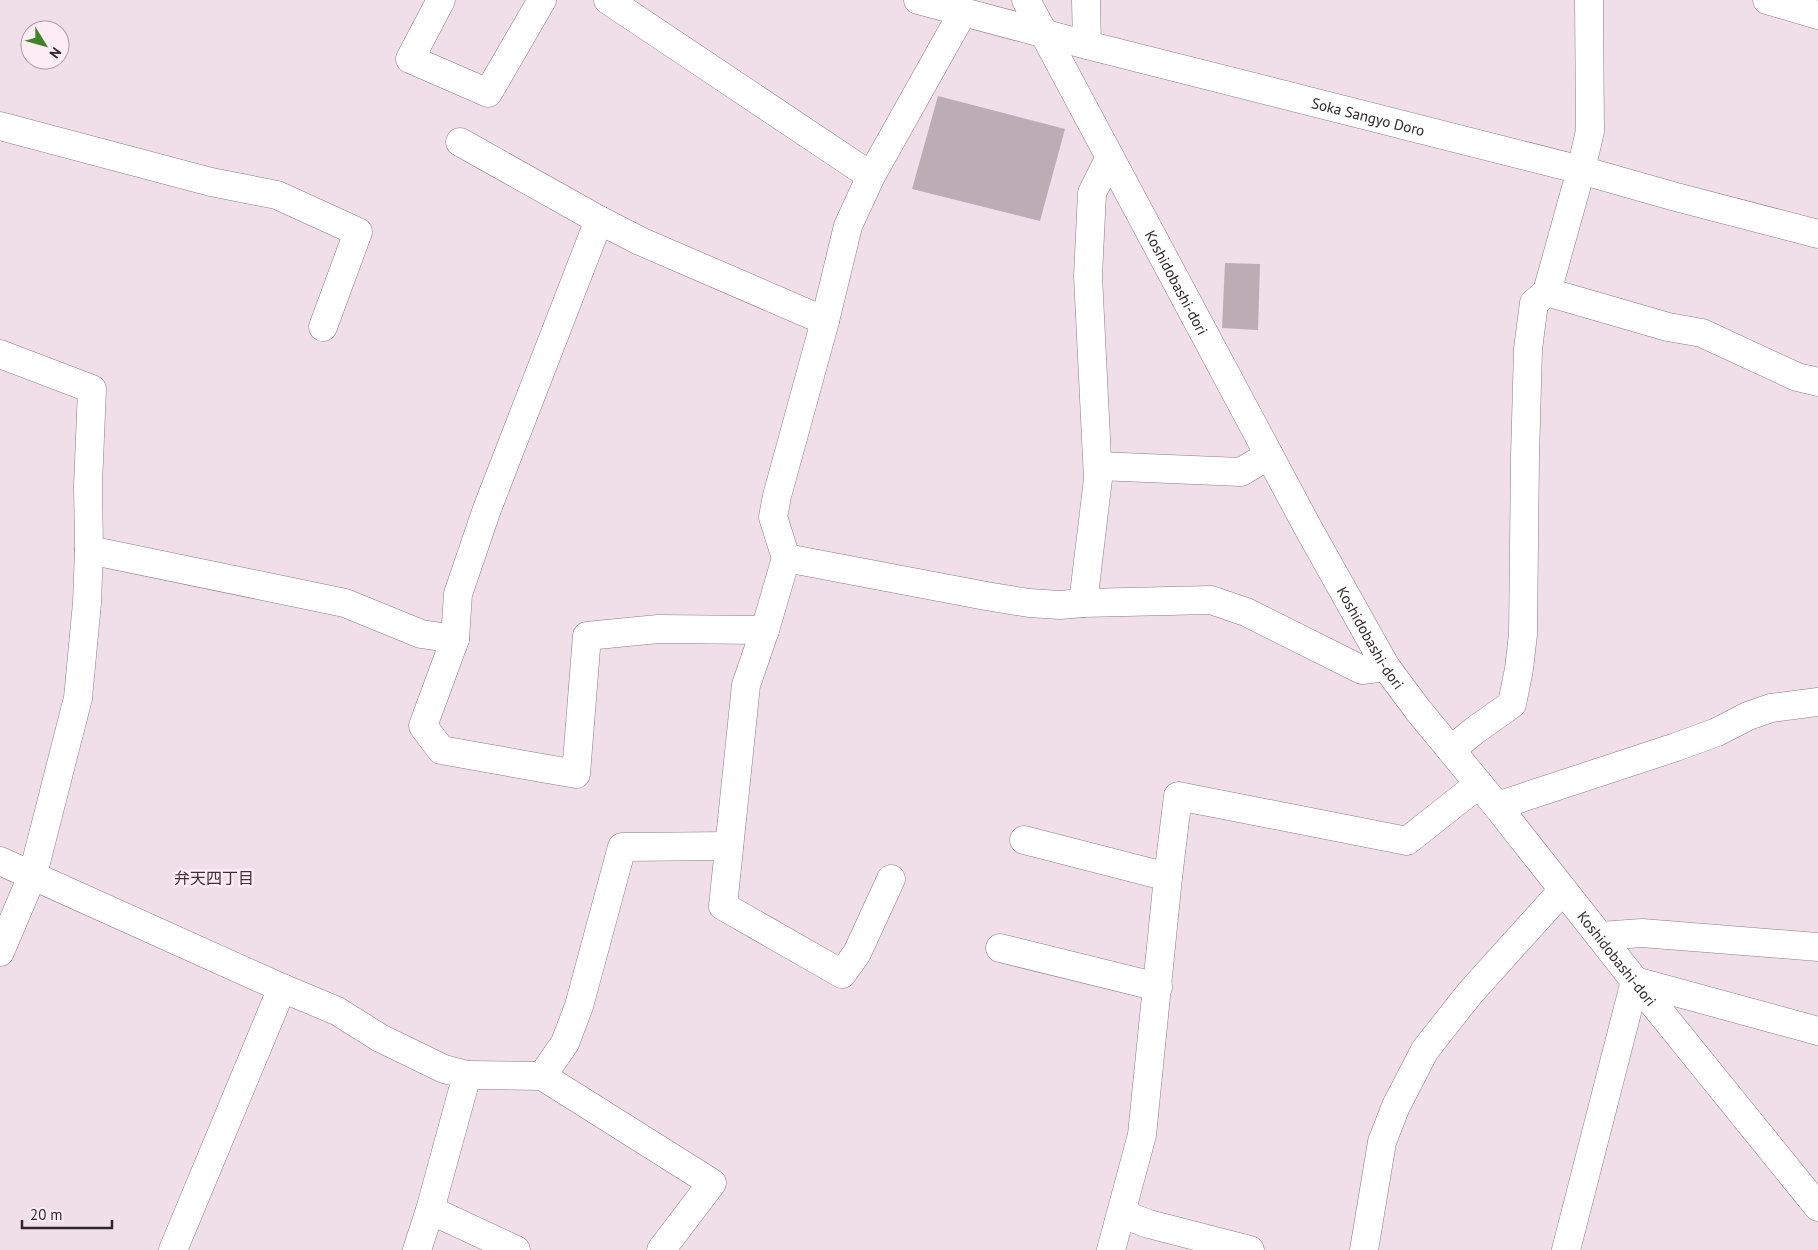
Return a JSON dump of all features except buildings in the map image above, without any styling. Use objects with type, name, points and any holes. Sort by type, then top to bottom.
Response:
[{"type":"street","points":[[441,0],[410,59],[488,93],[542,0]]},
{"type":"street","points":[[608,0],[871,176]]},
{"type":"street","name":"Soka Sangyo Doro","points":[[918,0],[1087,45],[1582,170],[1818,234]]},
{"type":"street","name":"Koshidobashi-dori","points":[[1026,0],[1269,455],[1386,667],[1635,981],[1818,1207]]},
{"type":"street","points":[[1086,0],[1087,45]]},
{"type":"street","points":[[1451,750],[1512,704],[1519,669],[1523,634],[1528,349],[1534,303],[1547,292],[1582,170],[1590,131],[1589,0]]},
{"type":"street","points":[[1767,0],[1818,15]]},
{"type":"street","points":[[891,879],[858,953],[842,974],[723,906],[746,685],[765,630],[786,558],[773,517],[848,226],[871,176],[963,12]]},
{"type":"street","points":[[0,126],[211,182],[277,195],[358,232],[322,327]]},
{"type":"street","points":[[460,142],[640,241],[825,321]]},
{"type":"street","points":[[1083,603],[1098,479],[1088,276],[1092,193],[1110,157]]},
{"type":"street","points":[[599,220],[491,500],[460,586],[455,640],[423,726],[441,750],[576,774],[587,636],[658,629],[765,630]]},
{"type":"street","points":[[1547,292],[1650,322],[1702,333],[1797,377],[1818,382]]},
{"type":"street","points":[[0,354],[92,389],[88,484],[89,550],[87,603],[78,698],[33,874],[0,952]]},
{"type":"street","points":[[1098,466],[1240,472],[1269,455]]},
{"type":"street","points":[[89,550],[345,604],[421,634],[455,640]]},
{"type":"street","points":[[786,558],[1021,602],[1060,605],[1211,600],[1246,612],[1362,670],[1386,667]]},
{"type":"street","points":[[1498,806],[1684,744],[1717,732],[1748,716],[1771,708],[1818,702]]},
{"type":"street","points":[[1111,1250],[1142,1135],[1178,796],[1407,841],[1479,784]]},
{"type":"street","points":[[1024,840],[1168,877]]},
{"type":"street","points":[[542,1076],[565,1043],[579,1006],[622,847],[729,846]]},
{"type":"street","points":[[0,861],[33,874],[336,1011],[380,1038],[436,1065],[467,1075],[542,1076],[712,1183],[661,1250]]},
{"type":"street","points":[[1364,1250],[1382,1142],[1396,1106],[1425,1050],[1470,993],[1563,890]]},
{"type":"street","points":[[1600,936],[1642,933],[1818,947]]},
{"type":"street","points":[[1000,948],[1158,987]]},
{"type":"street","points":[[1566,1250],[1635,981],[1818,1031]]},
{"type":"street","points":[[173,1250],[282,988]]},
{"type":"street","points":[[416,1250],[430,1210],[467,1075]]},
{"type":"street","points":[[430,1210],[516,1250]]},
{"type":"street","points":[[1122,1214],[1149,1224],[1250,1250]]},
{"type":"district","name":"弁天四丁目","points":[[214,878]]}]
